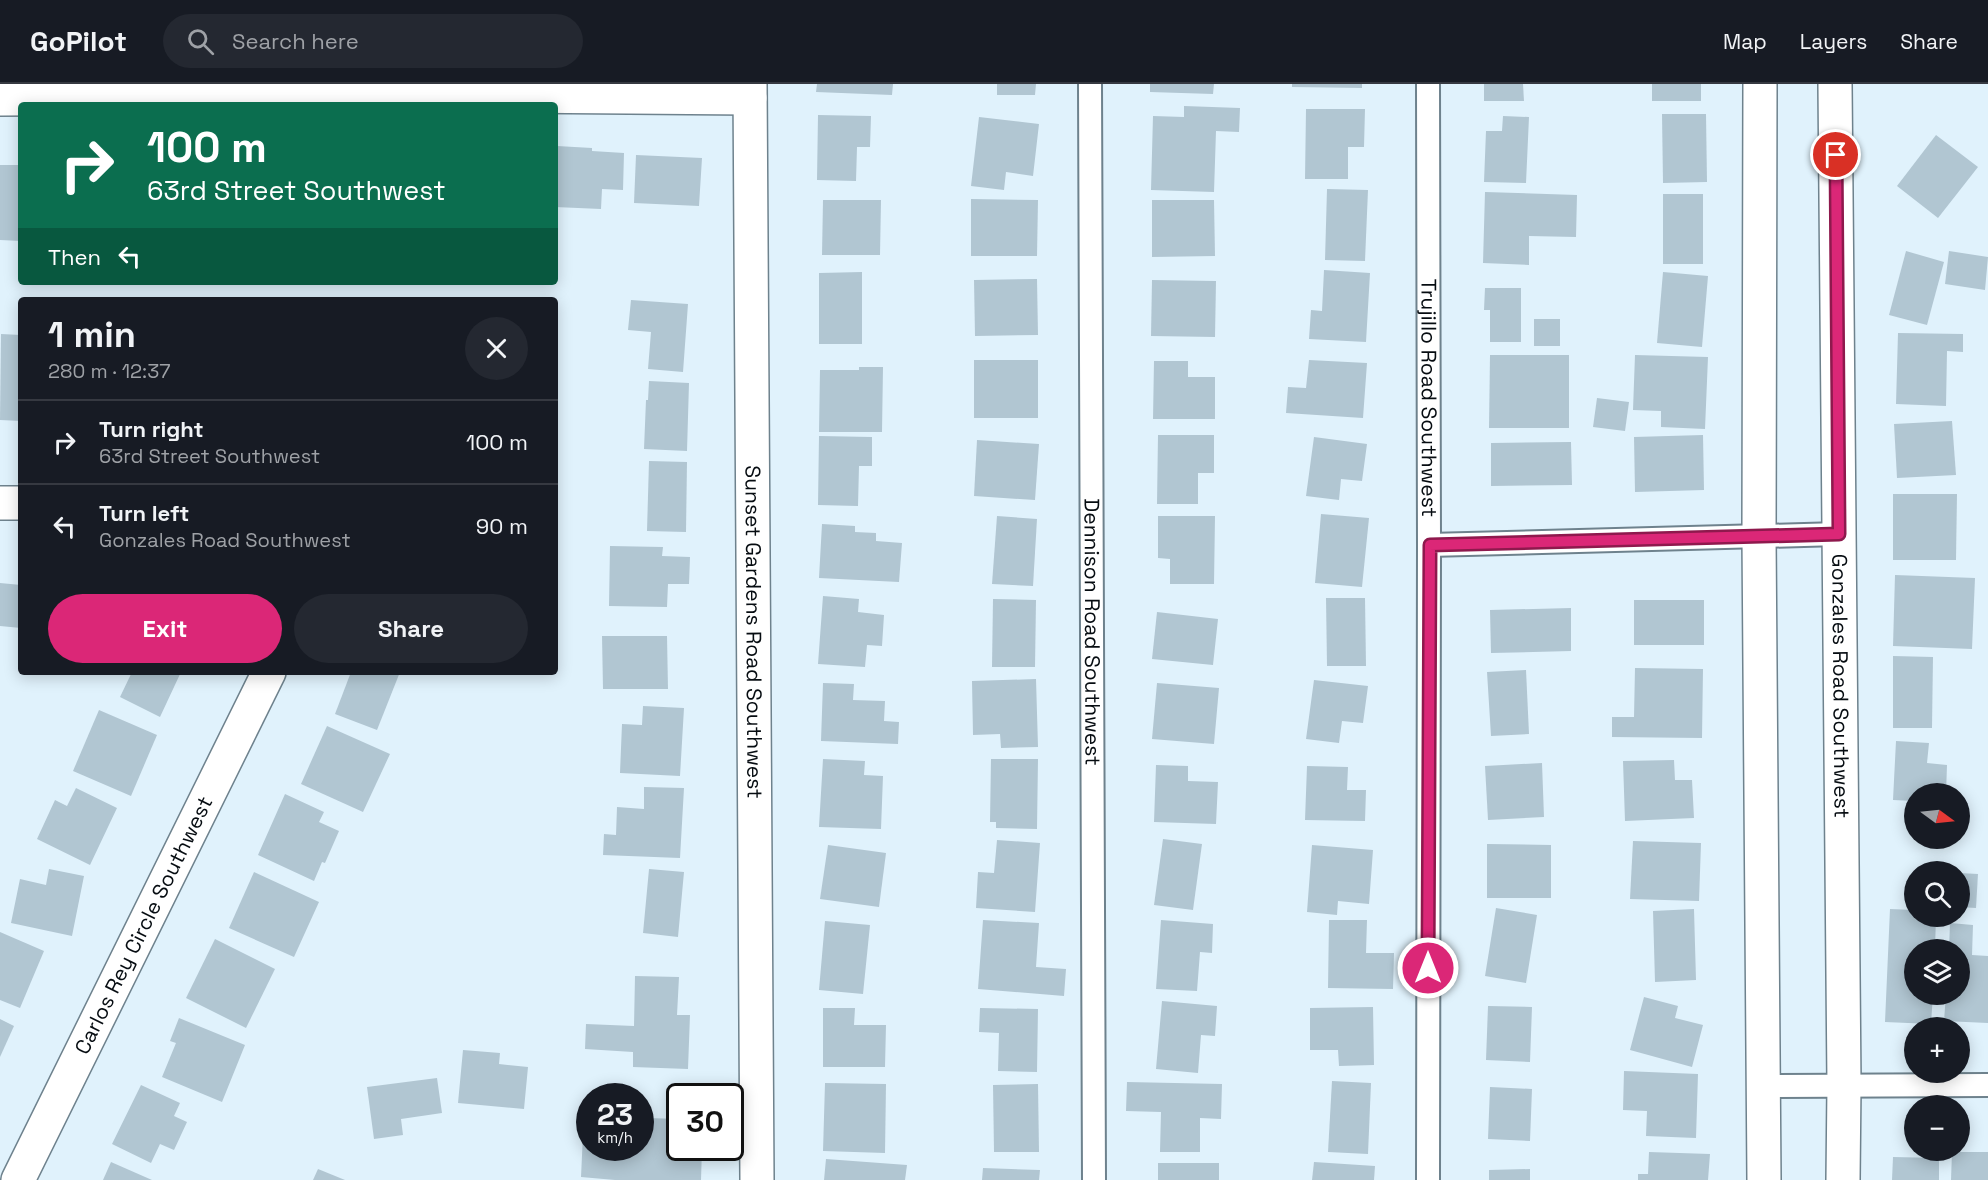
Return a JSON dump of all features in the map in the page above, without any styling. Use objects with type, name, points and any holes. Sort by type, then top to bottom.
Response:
[{"type":"street","name":"Dennison Road Southwest","points":[[1090,84],[1094,1180]]},
{"type":"street","name":"Trujillo Road Southwest","points":[[1428,84],[1430,545],[1428,1180]]},
{"type":"street","points":[[1760,84],[1759,537],[1764,1180]]},
{"type":"street","name":"Gonzales Road Southwest","points":[[1835,84],[1844,1085],[1842,1180]]},
{"type":"street","points":[[0,99],[482,96],[750,91]]},
{"type":"street","name":"Sunset Gardens Road Southwest","points":[[750,91],[757,1180]]},
{"type":"street","points":[[0,502],[18,503]]},
{"type":"street","points":[[1430,545],[1839,534]]},
{"type":"street","name":"Carlos Rey Circle Southwest","points":[[18,1180],[268,675]]},
{"type":"street","points":[[1763,1086],[1988,1085]]},
{"type":"building","points":[[817,84],[893,84],[892,95],[816,92]]},
{"type":"building","points":[[997,84],[1036,84],[1035,95],[997,95]]},
{"type":"building","points":[[1150,84],[1214,84],[1213,94],[1150,92]]},
{"type":"building","points":[[1292,84],[1362,84],[1362,88],[1292,87]]},
{"type":"building","points":[[1484,84],[1523,84],[1524,101],[1484,101]]},
{"type":"building","points":[[1652,84],[1701,84],[1701,101],[1652,101]]},
{"type":"building","points":[[1184,106],[1240,108],[1239,132],[1216,131],[1214,192],[1151,190],[1153,116],[1184,117]]},
{"type":"building","points":[[1306,109],[1365,109],[1364,147],[1348,147],[1348,179],[1305,179]]},
{"type":"building","points":[[1662,114],[1706,114],[1707,182],[1663,183]]},
{"type":"building","points":[[818,115],[871,116],[870,147],[857,147],[856,181],[817,180]]},
{"type":"building","points":[[1503,116],[1529,117],[1526,183],[1484,182],[1486,131],[1502,131]]},
{"type":"building","points":[[979,117],[1039,124],[1033,176],[1006,172],[1004,190],[971,186]]},
{"type":"building","points":[[1936,135],[1978,167],[1938,218],[1897,186]]},
{"type":"building","points":[[558,146],[624,153],[623,190],[602,189],[601,209],[558,207]]},
{"type":"building","points":[[636,155],[702,158],[699,206],[634,203]]},
{"type":"building","points":[[0,165],[18,165],[18,241],[0,240]]},
{"type":"building","points":[[1327,189],[1368,190],[1365,261],[1325,260]]},
{"type":"building","points":[[1485,192],[1577,195],[1576,237],[1529,236],[1529,265],[1483,263]]},
{"type":"building","points":[[1663,194],[1703,194],[1703,264],[1663,264]]},
{"type":"building","points":[[971,199],[1038,200],[1037,256],[971,256]]},
{"type":"building","points":[[823,200],[881,200],[880,255],[822,255]]},
{"type":"building","points":[[1152,200],[1214,200],[1215,256],[1152,257]]},
{"type":"building","points":[[1906,251],[1944,262],[1927,325],[1889,315]]},
{"type":"building","points":[[1949,251],[1988,257],[1985,290],[1945,284]]},
{"type":"building","points":[[1324,270],[1370,273],[1366,342],[1309,339],[1311,310],[1322,311]]},
{"type":"building","points":[[862,272],[862,344],[819,344],[819,273]]},
{"type":"building","points":[[1663,272],[1708,276],[1702,347],[1657,343]]},
{"type":"building","points":[[1037,279],[1038,335],[975,336],[974,280]]},
{"type":"building","points":[[1152,280],[1216,281],[1215,337],[1151,336]]},
{"type":"building","points":[[1485,288],[1521,288],[1521,342],[1490,342],[1490,310],[1484,310]]},
{"type":"building","points":[[631,300],[688,304],[683,372],[648,369],[651,332],[628,330]]},
{"type":"building","points":[[1534,319],[1560,319],[1560,346],[1534,346]]},
{"type":"building","points":[[1898,333],[1963,334],[1963,352],[1947,351],[1946,406],[1896,404]]},
{"type":"building","points":[[1,334],[18,335],[18,421],[0,420]]},
{"type":"building","points":[[1490,355],[1569,355],[1569,428],[1489,428]]},
{"type":"building","points":[[1635,355],[1708,357],[1705,429],[1661,427],[1661,411],[1633,410]]},
{"type":"building","points":[[974,360],[1038,360],[1038,418],[974,418]]},
{"type":"building","points":[[1309,360],[1367,363],[1363,418],[1286,413],[1288,387],[1306,388]]},
{"type":"building","points":[[1154,361],[1188,361],[1188,377],[1215,377],[1215,419],[1153,419]]},
{"type":"building","points":[[859,367],[883,367],[882,432],[819,432],[820,370],[859,370]]},
{"type":"building","points":[[649,381],[689,383],[687,451],[644,449]]},
{"type":"building","points":[[1597,398],[1629,402],[1625,431],[1593,427]]},
{"type":"building","points":[[1952,421],[1956,475],[1897,478],[1894,424]]},
{"type":"building","points":[[1158,435],[1214,435],[1214,473],[1198,473],[1198,504],[1157,504]]},
{"type":"building","points":[[1703,435],[1704,490],[1635,492],[1634,437]]},
{"type":"building","points":[[819,436],[872,437],[872,466],[859,466],[858,506],[818,505]]},
{"type":"building","points":[[1314,437],[1367,444],[1362,481],[1341,479],[1339,500],[1306,496]]},
{"type":"building","points":[[977,440],[1039,444],[1035,500],[974,496]]},
{"type":"building","points":[[1571,442],[1572,485],[1491,486],[1491,443]]},
{"type":"building","points":[[649,461],[687,462],[686,532],[647,531]]},
{"type":"building","points":[[1893,494],[1957,494],[1956,560],[1893,560]]},
{"type":"building","points":[[1321,514],[1369,518],[1362,587],[1315,583]]},
{"type":"building","points":[[997,516],[1037,519],[1033,586],[992,584]]},
{"type":"building","points":[[1158,516],[1215,516],[1214,584],[1170,584],[1170,559],[1158,558]]},
{"type":"building","points":[[822,524],[855,526],[855,532],[876,533],[876,541],[902,543],[899,582],[819,578]]},
{"type":"building","points":[[610,546],[663,547],[662,556],[690,557],[689,584],[668,584],[667,607],[609,606]]},
{"type":"building","points":[[1895,575],[1975,578],[1972,649],[1893,646]]},
{"type":"building","points":[[0,583],[18,585],[18,628],[0,626]]},
{"type":"building","points":[[823,596],[859,599],[858,612],[884,615],[882,646],[867,645],[865,667],[818,664]]},
{"type":"building","points":[[1326,598],[1365,598],[1366,666],[1327,666]]},
{"type":"building","points":[[993,599],[1036,600],[1035,667],[992,667]]},
{"type":"building","points":[[1634,600],[1704,600],[1704,645],[1634,645]]},
{"type":"building","points":[[1571,608],[1571,651],[1491,653],[1490,610]]},
{"type":"building","points":[[1157,612],[1218,619],[1213,665],[1152,659]]},
{"type":"building","points":[[602,636],[667,636],[668,689],[603,689]]},
{"type":"building","points":[[1893,656],[1933,657],[1932,728],[1893,728]]},
{"type":"building","points":[[1635,668],[1703,669],[1702,738],[1612,737],[1612,717],[1634,717]]},
{"type":"building","points":[[1526,670],[1529,734],[1491,736],[1487,672]]},
{"type":"building","points":[[131,675],[180,675],[160,717],[120,697]]},
{"type":"building","points":[[350,675],[399,675],[377,730],[335,714]]},
{"type":"building","points":[[1036,679],[1038,747],[1001,748],[1000,734],[973,735],[972,681]]},
{"type":"building","points":[[1314,680],[1368,686],[1363,723],[1342,721],[1339,743],[1306,739]]},
{"type":"building","points":[[823,683],[854,684],[853,700],[885,701],[884,721],[899,722],[898,744],[821,741]]},
{"type":"building","points":[[1157,683],[1219,688],[1214,744],[1152,739]]},
{"type":"building","points":[[643,706],[684,708],[680,776],[620,773],[622,724],[642,725]]},
{"type":"building","points":[[99,710],[157,735],[131,796],[73,771]]},
{"type":"building","points":[[327,726],[390,754],[363,812],[301,784]]},
{"type":"building","points":[[1896,741],[1929,743],[1927,763],[1947,765],[1946,783],[1904,783],[1904,801],[1893,800]]},
{"type":"building","points":[[823,759],[865,761],[864,775],[883,776],[881,829],[819,827]]},
{"type":"building","points":[[991,759],[1038,759],[1037,829],[996,828],[996,822],[990,822]]},
{"type":"building","points":[[1674,760],[1675,780],[1692,780],[1694,818],[1625,821],[1623,761]]},
{"type":"building","points":[[1542,763],[1544,817],[1488,820],[1485,766]]},
{"type":"building","points":[[1156,765],[1188,766],[1188,781],[1218,782],[1216,824],[1154,822]]},
{"type":"building","points":[[1307,766],[1348,767],[1347,790],[1366,790],[1365,821],[1305,820]]},
{"type":"building","points":[[644,787],[684,788],[680,858],[603,855],[604,834],[616,835],[617,807],[644,809]]},
{"type":"building","points":[[76,788],[117,808],[90,865],[37,839],[55,800],[67,806]]},
{"type":"building","points":[[285,794],[324,812],[319,822],[339,831],[314,881],[258,855]]},
{"type":"building","points":[[1163,839],[1202,844],[1193,910],[1154,905]]},
{"type":"building","points":[[997,840],[1040,843],[1035,912],[976,908],[978,872],[994,873]]},
{"type":"building","points":[[1633,841],[1701,843],[1699,901],[1630,899]]},
{"type":"building","points":[[1487,844],[1551,845],[1551,898],[1487,898]]},
{"type":"building","points":[[828,845],[886,853],[879,907],[820,899]]},
{"type":"building","points":[[1312,845],[1373,850],[1369,904],[1338,901],[1337,915],[1307,912]]},
{"type":"building","points":[[49,869],[84,876],[72,936],[11,923],[20,879],[46,885]]},
{"type":"building","points":[[649,869],[684,872],[678,937],[643,933]]},
{"type":"building","points":[[254,872],[319,902],[294,957],[229,928]]},
{"type":"building","points":[[1970,874],[1978,874],[1976,908],[1970,908]]},
{"type":"building","points":[[1496,908],[1537,915],[1526,983],[1485,976]]},
{"type":"building","points":[[1694,909],[1696,980],[1655,982],[1653,911]]},
{"type":"building","points":[[1890,909],[1904,910],[1904,927],[1936,927],[1935,939],[1904,939],[1904,1005],[1932,1005],[1931,1017],[1904,1017],[1904,1023],[1885,1022]]},
{"type":"building","points":[[983,920],[1039,923],[1036,967],[1066,969],[1064,996],[978,989]]},
{"type":"building","points":[[1161,920],[1213,924],[1212,953],[1200,952],[1197,991],[1156,989]]},
{"type":"building","points":[[1329,920],[1367,920],[1366,953],[1394,953],[1393,989],[1328,988]]},
{"type":"building","points":[[825,921],[870,925],[863,994],[819,990]]},
{"type":"building","points":[[1973,925],[1972,955],[1988,956],[1988,1023],[1970,1022],[1970,1017],[1944,1017],[1945,1005],[1970,1005],[1970,939],[1949,939],[1950,927]]},
{"type":"building","points":[[0,932],[44,951],[20,1008],[0,1000]]},
{"type":"building","points":[[215,939],[275,969],[246,1028],[186,998]]},
{"type":"building","points":[[635,976],[679,977],[677,1015],[690,1015],[688,1069],[633,1067],[633,1052],[585,1049],[586,1024],[634,1026]]},
{"type":"building","points":[[1644,997],[1678,1006],[1675,1018],[1703,1025],[1692,1067],[1630,1050]]},
{"type":"building","points":[[1162,1001],[1217,1006],[1215,1036],[1201,1035],[1198,1073],[1156,1069]]},
{"type":"building","points":[[1488,1006],[1532,1007],[1530,1062],[1486,1060]]},
{"type":"building","points":[[1373,1007],[1374,1065],[1339,1066],[1338,1050],[1310,1050],[1310,1008]]},
{"type":"building","points":[[823,1008],[855,1008],[854,1025],[886,1025],[885,1067],[823,1067]]},
{"type":"building","points":[[980,1008],[1038,1009],[1037,1072],[998,1071],[999,1033],[979,1032]]},
{"type":"building","points":[[179,1018],[245,1045],[222,1102],[162,1077],[176,1043],[170,1041]]},
{"type":"building","points":[[0,1019],[14,1026],[0,1057]]},
{"type":"building","points":[[463,1050],[500,1053],[499,1064],[528,1067],[524,1109],[458,1103]]},
{"type":"building","points":[[1624,1071],[1698,1074],[1696,1138],[1646,1136],[1647,1111],[1623,1110]]},
{"type":"building","points":[[437,1078],[442,1113],[401,1119],[403,1135],[374,1139],[367,1087]]},
{"type":"building","points":[[1332,1081],[1371,1083],[1368,1154],[1328,1152]]},
{"type":"building","points":[[1127,1082],[1222,1084],[1221,1119],[1200,1118],[1200,1152],[1160,1152],[1161,1112],[1126,1111]]},
{"type":"building","points":[[825,1083],[886,1084],[885,1153],[823,1151]]},
{"type":"building","points":[[1038,1084],[1039,1152],[994,1152],[993,1085]]},
{"type":"building","points":[[141,1085],[180,1103],[174,1116],[187,1122],[174,1150],[160,1144],[151,1163],[112,1144]]},
{"type":"building","points":[[1490,1087],[1532,1089],[1530,1141],[1488,1139]]},
{"type":"building","points":[[654,1118],[666,1119],[666,1161],[702,1161],[701,1180],[615,1180],[581,1177],[582,1161],[654,1161]]},
{"type":"building","points":[[1649,1152],[1710,1154],[1708,1180],[1638,1180],[1638,1174],[1648,1174]]},
{"type":"building","points":[[1970,1152],[1988,1152],[1988,1180],[1951,1180],[1952,1161],[1970,1161]]},
{"type":"building","points":[[1893,1157],[1904,1157],[1904,1161],[1939,1161],[1939,1180],[1892,1180]]},
{"type":"building","points":[[826,1159],[907,1165],[905,1180],[824,1180]]},
{"type":"building","points":[[111,1162],[152,1180],[103,1180]]},
{"type":"building","points":[[1314,1162],[1375,1166],[1374,1180],[1312,1180]]},
{"type":"building","points":[[1158,1163],[1219,1163],[1219,1180],[1158,1180]]},
{"type":"building","points":[[983,1168],[1040,1170],[1039,1180],[982,1180]]},
{"type":"building","points":[[318,1169],[345,1180],[313,1180]]},
{"type":"building","points":[[1530,1169],[1530,1180],[1489,1180],[1489,1170]]},
{"type":"route","points":[[1428,968],[1430,545],[1839,534],[1836,155]]}]
